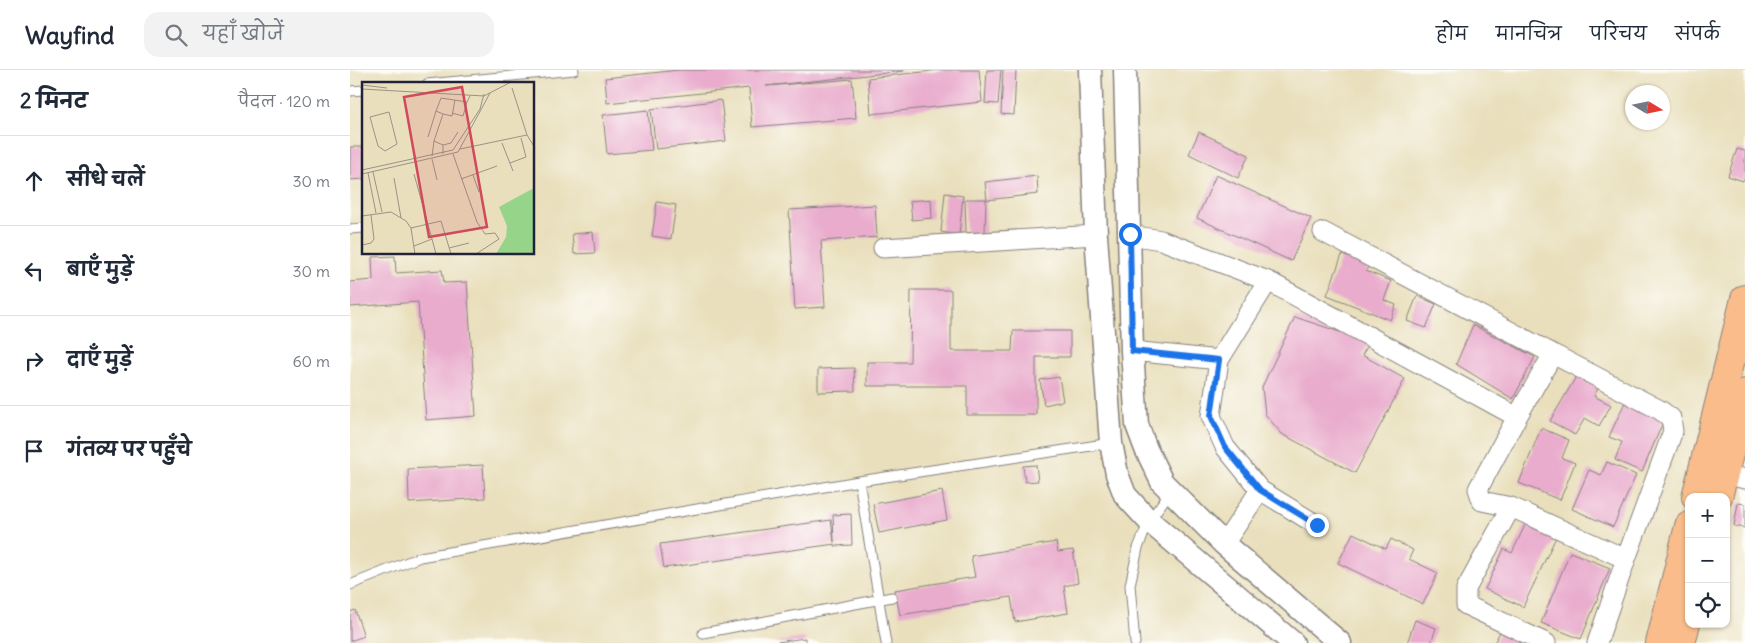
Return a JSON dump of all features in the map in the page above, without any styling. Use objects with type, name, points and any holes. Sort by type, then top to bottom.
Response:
[{"type":"main road","points":[[1722,480],[1745,299]]},
{"type":"main road","points":[[1702,493],[1722,480],[1745,394]]},
{"type":"main road","points":[[1660,643],[1686,538]]},
{"type":"main road","points":[[1681,643],[1685,627]]},
{"type":"street","points":[[1090,70],[1096,235],[1111,443],[1117,474],[1125,495],[1149,521],[1293,643]]},
{"type":"street","points":[[1126,70],[1132,351],[1137,425],[1162,482],[1224,544],[1340,643]]},
{"type":"street","points":[[1323,232],[1660,410],[1671,418],[1673,431],[1597,643]]},
{"type":"street","points":[[1130,234],[1161,240],[1268,281],[1517,417]]},
{"type":"street","points":[[883,248],[1096,235]]},
{"type":"street","points":[[1268,281],[1219,360],[1211,416],[1225,447],[1260,490],[1317,525]]},
{"type":"street","points":[[1132,351],[1219,360]]},
{"type":"street","points":[[1553,354],[1478,489],[1482,501],[1511,507],[1626,558]]},
{"type":"street","points":[[1224,544],[1260,490]]},
{"type":"street","points":[[1511,507],[1466,589],[1466,604],[1546,643]]},
{"type":"lane","points":[[446,82],[574,70]]},
{"type":"lane","points":[[350,585],[420,557],[859,481],[1111,443]]},
{"type":"lane","points":[[859,481],[886,643]]},
{"type":"lane","points":[[1135,643],[1130,585],[1138,548],[1149,521],[1172,491]]},
{"type":"lane","points":[[703,633],[892,596]]},
{"type":"building","points":[[679,70],[904,71],[766,86],[852,79],[856,118],[752,127],[749,88],[607,103],[605,78]]},
{"type":"building","points":[[941,70],[979,70],[982,102],[871,114],[868,78]]},
{"type":"building","points":[[987,70],[1001,70],[998,104],[985,103]]},
{"type":"building","points":[[1003,70],[1016,70],[1014,115],[1001,114]]},
{"type":"building","points":[[721,100],[726,141],[656,149],[651,109]]},
{"type":"building","points":[[648,110],[652,150],[607,154],[603,115]]},
{"type":"building","points":[[1199,132],[1249,155],[1238,178],[1189,154]]},
{"type":"building","points":[[350,147],[362,147],[362,179],[350,180]]},
{"type":"building","points":[[1737,149],[1745,151],[1745,176],[1743,181],[1728,176]]},
{"type":"building","points":[[1216,175],[1311,218],[1291,261],[1197,218]]},
{"type":"building","points":[[1037,176],[1038,194],[987,200],[985,182]]},
{"type":"building","points":[[945,193],[963,196],[959,235],[941,232]]},
{"type":"building","points":[[931,199],[932,218],[912,220],[910,201]]},
{"type":"building","points":[[965,199],[986,199],[985,233],[966,233]]},
{"type":"building","points":[[657,202],[676,205],[671,239],[652,236]]},
{"type":"building","points":[[875,205],[877,237],[821,241],[825,307],[795,309],[789,210]]},
{"type":"building","points":[[593,232],[595,253],[574,254],[572,234]]},
{"type":"building","points":[[1342,255],[1369,264],[1366,271],[1391,281],[1384,300],[1396,305],[1390,320],[1327,295]]},
{"type":"building","points":[[395,256],[396,273],[442,270],[444,283],[467,282],[476,416],[426,420],[418,302],[350,307],[350,282],[373,280],[372,257]]},
{"type":"building","points":[[911,290],[951,290],[951,351],[1012,351],[1013,331],[1070,331],[1070,357],[1036,357],[1036,415],[967,415],[967,386],[867,386],[867,362],[910,362]]},
{"type":"building","points":[[1417,296],[1436,304],[1426,328],[1407,321]]},
{"type":"building","points":[[1295,317],[1370,342],[1362,355],[1405,379],[1355,473],[1282,434],[1265,414],[1262,387]]},
{"type":"building","points":[[1473,325],[1535,357],[1513,399],[1456,364]]},
{"type":"building","points":[[854,368],[855,391],[818,392],[818,369]]},
{"type":"building","points":[[1580,370],[1601,383],[1594,396],[1611,405],[1599,426],[1585,418],[1575,435],[1550,421]]},
{"type":"building","points":[[1059,377],[1063,401],[1044,405],[1040,380]]},
{"type":"building","points":[[1625,402],[1664,420],[1642,472],[1615,460],[1622,442],[1609,437]]},
{"type":"building","points":[[1541,428],[1569,440],[1562,458],[1575,463],[1560,500],[1519,483]]},
{"type":"building","points":[[1607,462],[1636,475],[1613,527],[1572,509],[1589,470],[1601,475]]},
{"type":"building","points":[[483,465],[485,498],[409,503],[408,469]]},
{"type":"building","points":[[1036,465],[1038,481],[1025,482],[1023,466]]},
{"type":"building","points":[[942,491],[947,520],[879,533],[873,504]]},
{"type":"building","points":[[1738,503],[1745,504],[1745,528],[1734,526]]},
{"type":"building","points":[[851,514],[852,545],[835,546],[835,544],[664,568],[660,544],[831,520],[834,542],[833,515]]},
{"type":"building","points":[[1526,523],[1556,537],[1523,607],[1485,589],[1504,549],[1512,553]]},
{"type":"building","points":[[1353,533],[1386,549],[1391,539],[1413,550],[1409,559],[1438,573],[1423,604],[1338,563]]},
{"type":"building","points":[[1056,542],[1058,552],[1073,550],[1078,583],[1064,586],[1068,613],[1015,622],[1011,597],[900,615],[895,590],[975,577],[971,556]]},
{"type":"building","points":[[1570,552],[1610,568],[1581,639],[1541,623]]},
{"type":"building","points":[[355,610],[364,636],[350,641],[350,612]]},
{"type":"building","points":[[1415,620],[1436,628],[1431,643],[1407,643]]},
{"type":"building","points":[[1501,630],[1525,643],[1494,643]]},
{"type":"building","points":[[805,638],[805,643],[777,643],[777,642]]},
{"type":"route","points":[[1130,234],[1132,351],[1219,360],[1211,416],[1225,447],[1260,490],[1317,525]]}]
